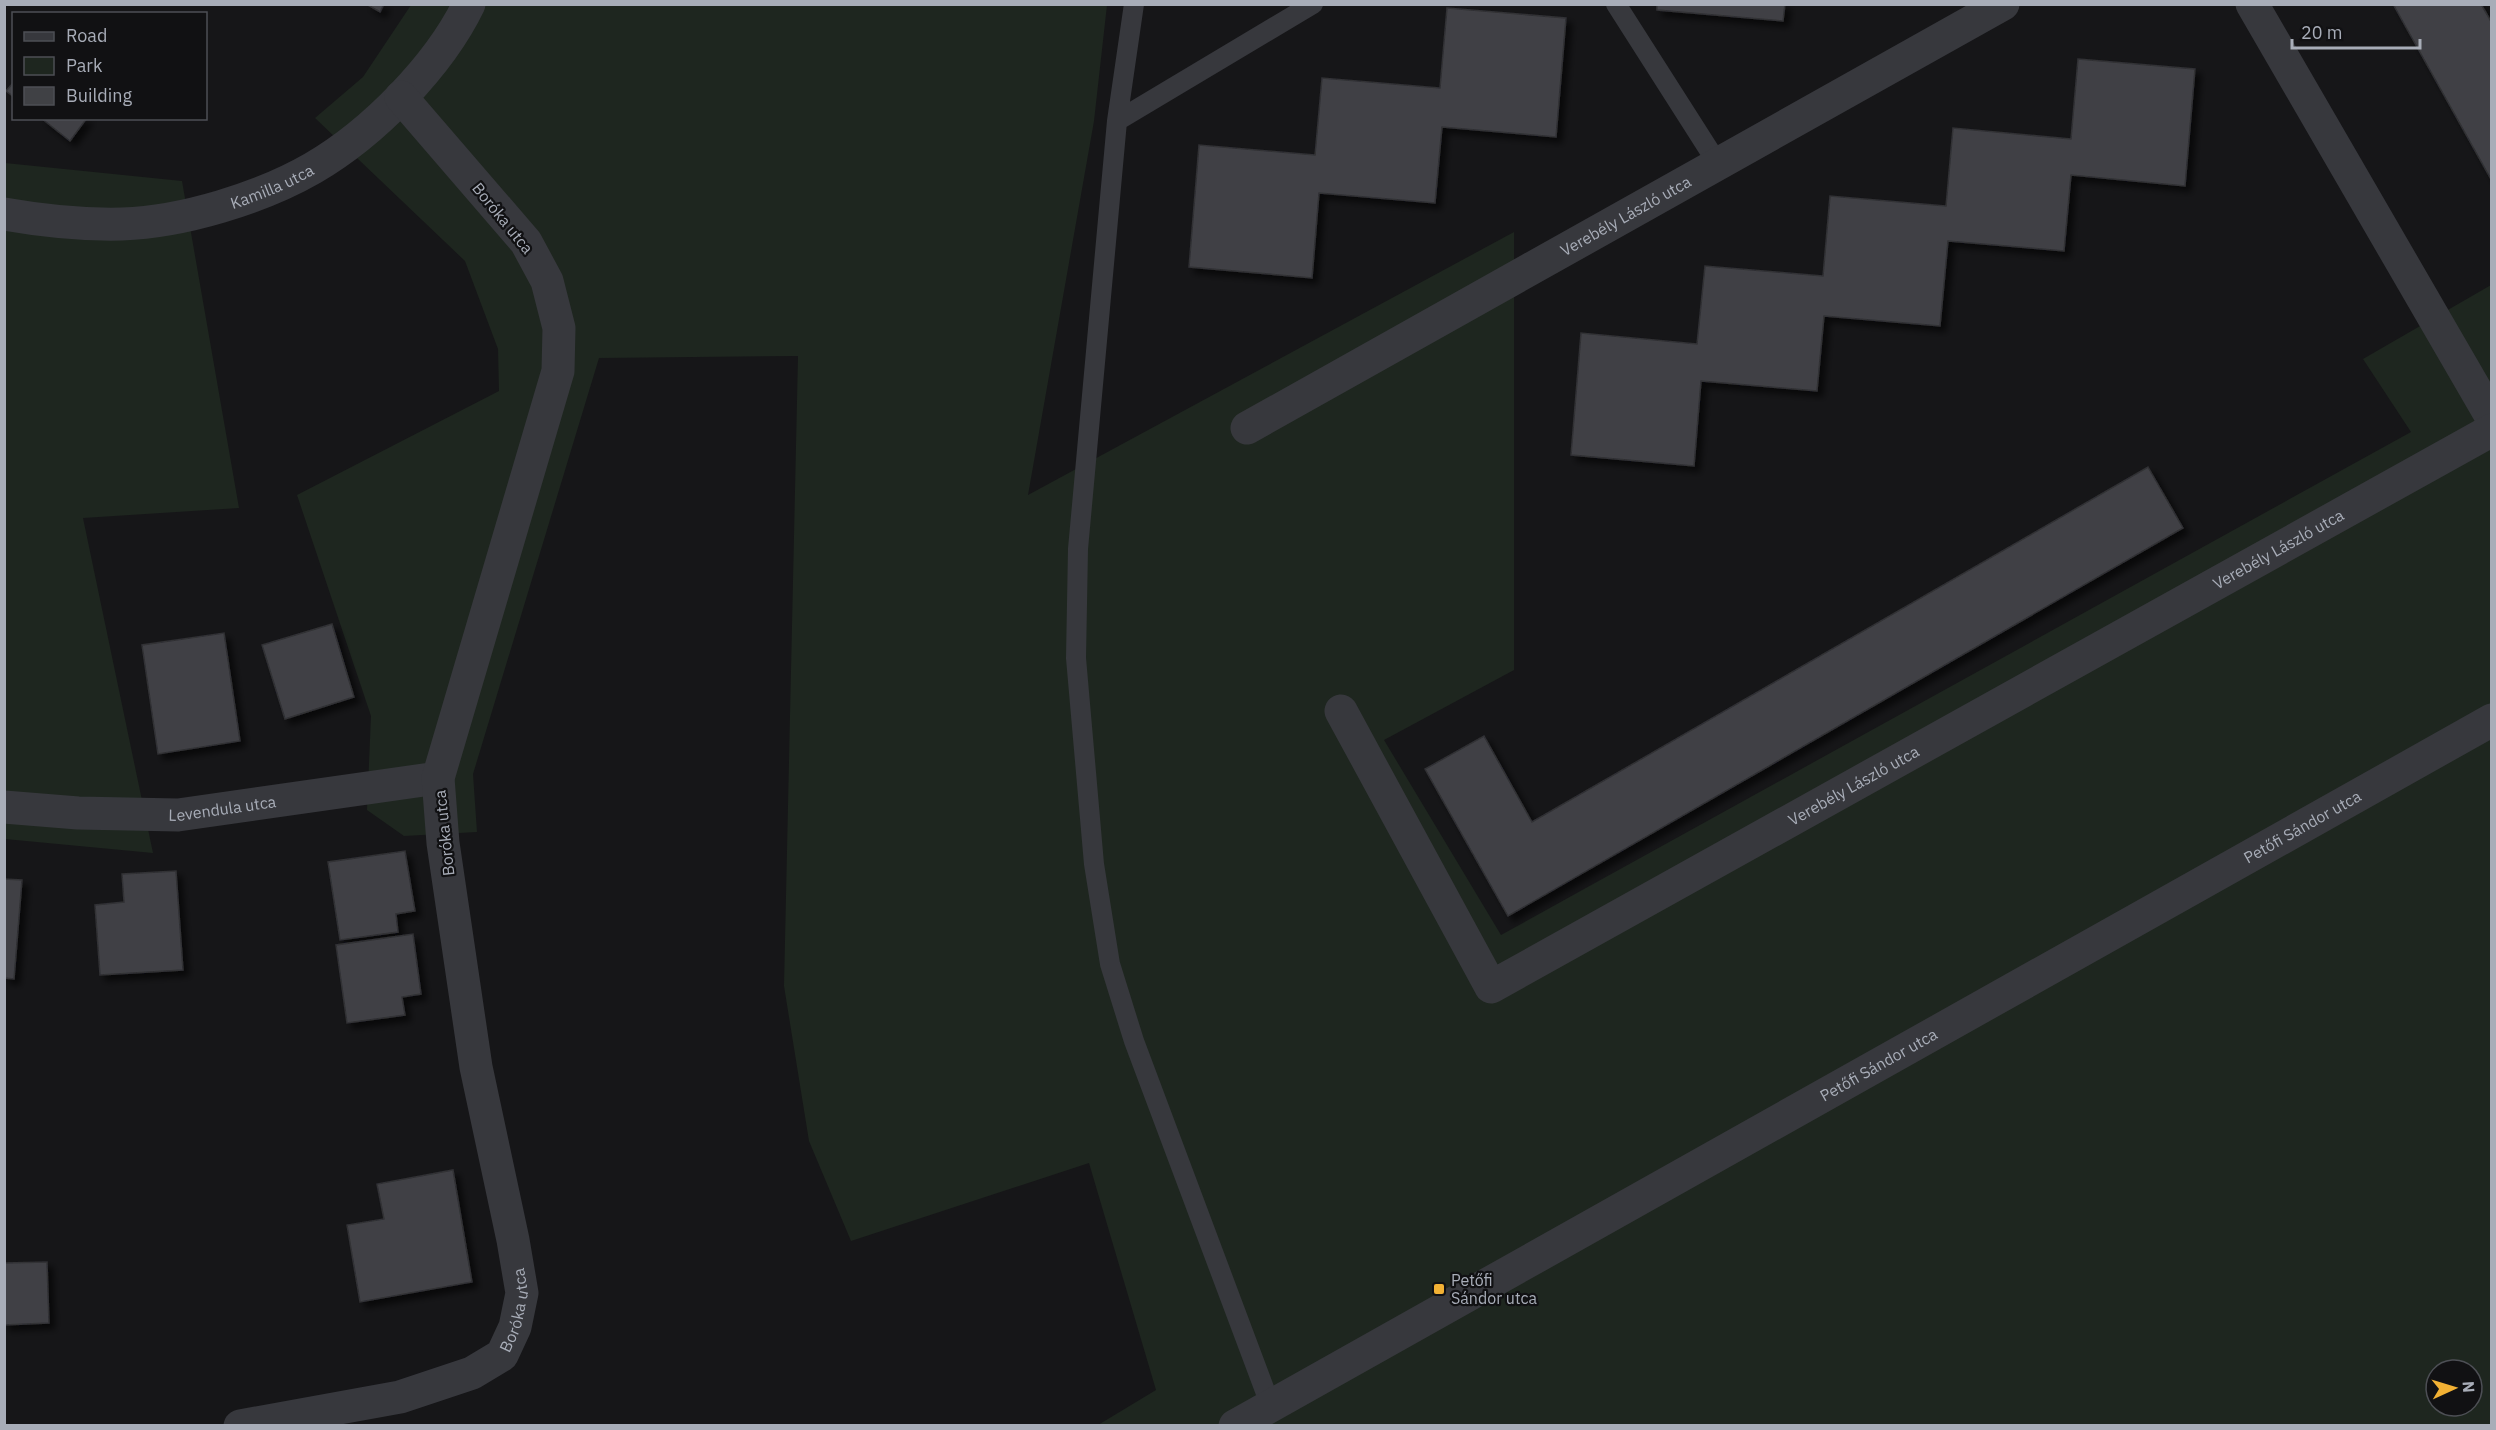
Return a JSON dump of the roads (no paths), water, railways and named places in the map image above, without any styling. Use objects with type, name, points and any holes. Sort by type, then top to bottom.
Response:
[{"type":"street","name":"Kamilla utca","points":[[4,214],[57,223],[124,224],[188,215],[261,192],[314,167],[362,132],[401,97],[433,60],[469,4]]},
{"type":"street","name":"Verebély László utca","points":[[1247,428],[2003,4]]},
{"type":"street","points":[[2252,4],[2492,418]]},
{"type":"street","name":"Boróka utca","points":[[240,1425],[400,1397],[472,1374],[502,1355],[515,1327],[522,1293],[476,1067],[443,843],[438,778],[558,371],[559,328],[547,281],[526,242],[401,97]]},
{"type":"street","name":"Verebély László utca","points":[[1341,711],[1491,987],[2492,430]]},
{"type":"street","name":"Petőfi Sándor utca","points":[[1235,1425],[2492,720]]},
{"type":"street","name":"Levendula utca","points":[[4,807],[78,813],[178,815],[438,778]]},
{"type":"lane","points":[[1134,4],[1117,121],[1078,549],[1076,658],[1094,864],[1110,964],[1134,1041],[1270,1404]]},
{"type":"lane","points":[[1117,121],[1313,4]]},
{"type":"lane","points":[[1616,4],[1718,164]]},
{"type":"place","name":"Petőfi Sándor utca","points":[[1439,1289]]}]
